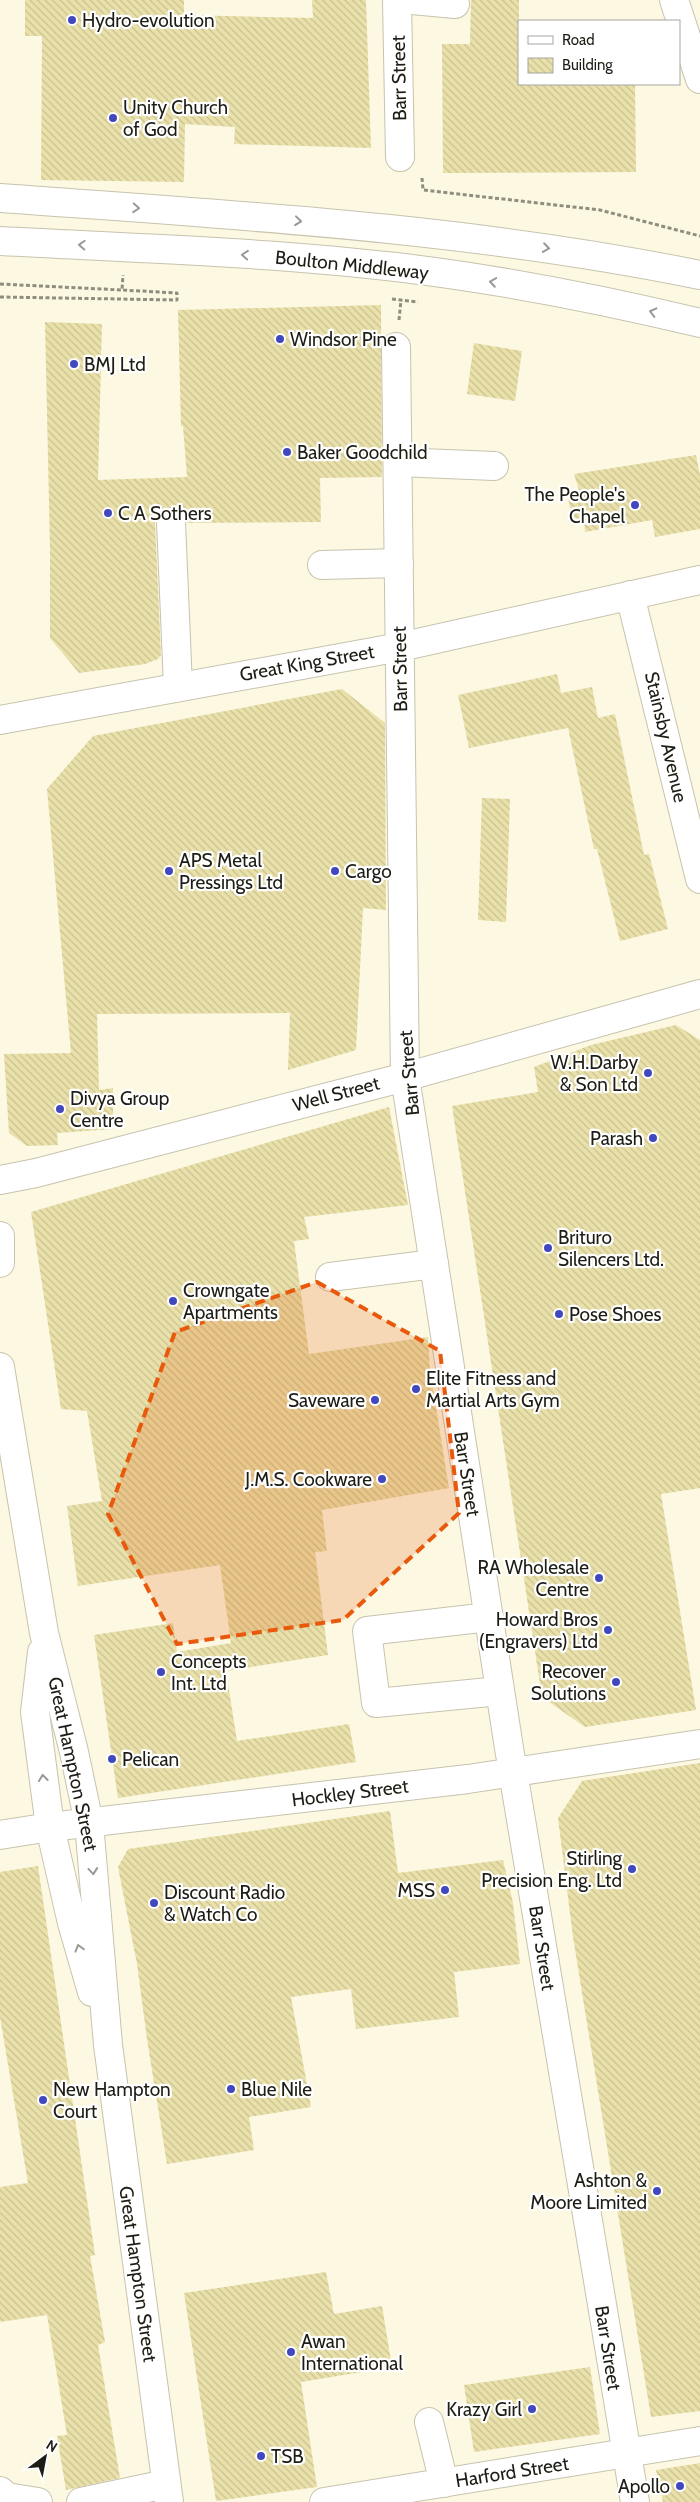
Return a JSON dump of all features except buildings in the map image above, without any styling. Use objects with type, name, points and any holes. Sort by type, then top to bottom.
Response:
[{"type":"main road","name":"Barr Street","points":[[397,0],[400,157]]},
{"type":"main road","points":[[412,0],[455,4]]},
{"type":"main road","points":[[674,0],[678,20]]},
{"type":"main road","points":[[680,31],[684,51],[700,79]]},
{"type":"main road","name":"Boulton Middleway","points":[[0,198],[218,214],[476,239],[613,257],[700,275]]},
{"type":"main road","name":"Boulton Middleway","points":[[0,241],[228,253],[396,267],[598,298],[700,323]]},
{"type":"main road","name":"Barr Street","points":[[396,347],[405,1077],[500,1691],[634,2502]]},
{"type":"main road","points":[[398,462],[494,466]]},
{"type":"main road","points":[[170,522],[178,687]]},
{"type":"main road","points":[[322,565],[399,563]]},
{"type":"main road","name":"Great King Street","points":[[0,720],[400,647],[700,580]]},
{"type":"main road","name":"Stainsby Avenue","points":[[630,595],[700,880]]},
{"type":"main road","name":"Well Street","points":[[0,1180],[36,1173],[405,1077],[700,994]]},
{"type":"main road","points":[[0,1236],[0,1263]]},
{"type":"main road","points":[[330,1277],[434,1264]]},
{"type":"main road","name":"Great Hampton Street","points":[[0,1367],[44,1633],[74,1752],[89,1823],[108,2045],[168,2493]]},
{"type":"main road","points":[[489,1617],[367,1631],[376,1703],[500,1691]]},
{"type":"main road","name":"Great Hampton Street","points":[[44,1633],[35,1712],[50,1827],[72,1923],[108,2045]]},
{"type":"main road","name":"Hockley Street","points":[[0,1836],[50,1827],[514,1773],[700,1744]]},
{"type":"main road","points":[[429,2422],[444,2483]]},
{"type":"main road","name":"Harford Street","points":[[324,2502],[700,2441]]},
{"type":"main road","points":[[0,2491],[7,2497],[38,2502]]},
{"type":"main road","points":[[81,2502],[168,2493]]},
{"type":"path","points":[[400,157],[422,176],[423,190],[600,210],[700,236]]},
{"type":"path","points":[[122,290],[123,269]]},
{"type":"path","points":[[0,284],[177,293],[177,300],[0,296]]},
{"type":"path","points":[[382,297],[420,302]]},
{"type":"highlighted area","points":[[317,1282],[440,1351],[459,1513],[343,1620],[177,1644],[108,1514],[175,1332]]},
{"type":"place","name":"Hydro-evolution","points":[[72,20]]},
{"type":"place","name":"Unity Church of God","points":[[113,118]]},
{"type":"place","name":"Windsor Pine","points":[[280,339]]},
{"type":"place","name":"BMJ Ltd","points":[[74,364]]},
{"type":"place","name":"Baker Goodchild","points":[[287,452]]},
{"type":"place","name":"The People's Chapel","points":[[635,505]]},
{"type":"place","name":"C A Sothers","points":[[108,513]]},
{"type":"place","name":"APS Metal Pressings Ltd","points":[[169,871]]},
{"type":"place","name":"Cargo","points":[[335,871]]},
{"type":"place","name":"W.H.Darby & Son Ltd","points":[[648,1073]]},
{"type":"place","name":"Divya Group Centre","points":[[60,1109]]},
{"type":"place","name":"Parash","points":[[653,1138]]},
{"type":"place","name":"Brituro Silencers Ltd.","points":[[548,1248]]},
{"type":"place","name":"Crowngate Apartments","points":[[173,1301]]},
{"type":"place","name":"Pose Shoes","points":[[559,1314]]},
{"type":"place","name":"Elite Fitness and Martial Arts Gym","points":[[416,1389]]},
{"type":"place","name":"Saveware","points":[[375,1400]]},
{"type":"place","name":"J.M.S. Cookware","points":[[382,1479]]},
{"type":"place","name":"RA Wholesale Centre","points":[[599,1578]]},
{"type":"place","name":"Howard Bros (Engravers) Ltd","points":[[608,1630]]},
{"type":"place","name":"Concepts Int. Ltd","points":[[161,1672]]},
{"type":"place","name":"Recover Solutions","points":[[616,1682]]},
{"type":"place","name":"Pelican","points":[[112,1759]]},
{"type":"place","name":"Stirling Precision Eng. Ltd","points":[[632,1869]]},
{"type":"place","name":"MSS","points":[[445,1890]]},
{"type":"place","name":"Discount Radio & Watch Co","points":[[154,1903]]},
{"type":"place","name":"Blue Nile","points":[[231,2089]]},
{"type":"place","name":"New Hampton Court","points":[[43,2100]]},
{"type":"place","name":"Ashton & Moore Limited","points":[[657,2191]]},
{"type":"place","name":"Awan International","points":[[291,2352]]},
{"type":"place","name":"Krazy Girl","points":[[532,2409]]},
{"type":"place","name":"TSB","points":[[261,2456]]},
{"type":"place","name":"Apollo","points":[[680,2486]]}]
